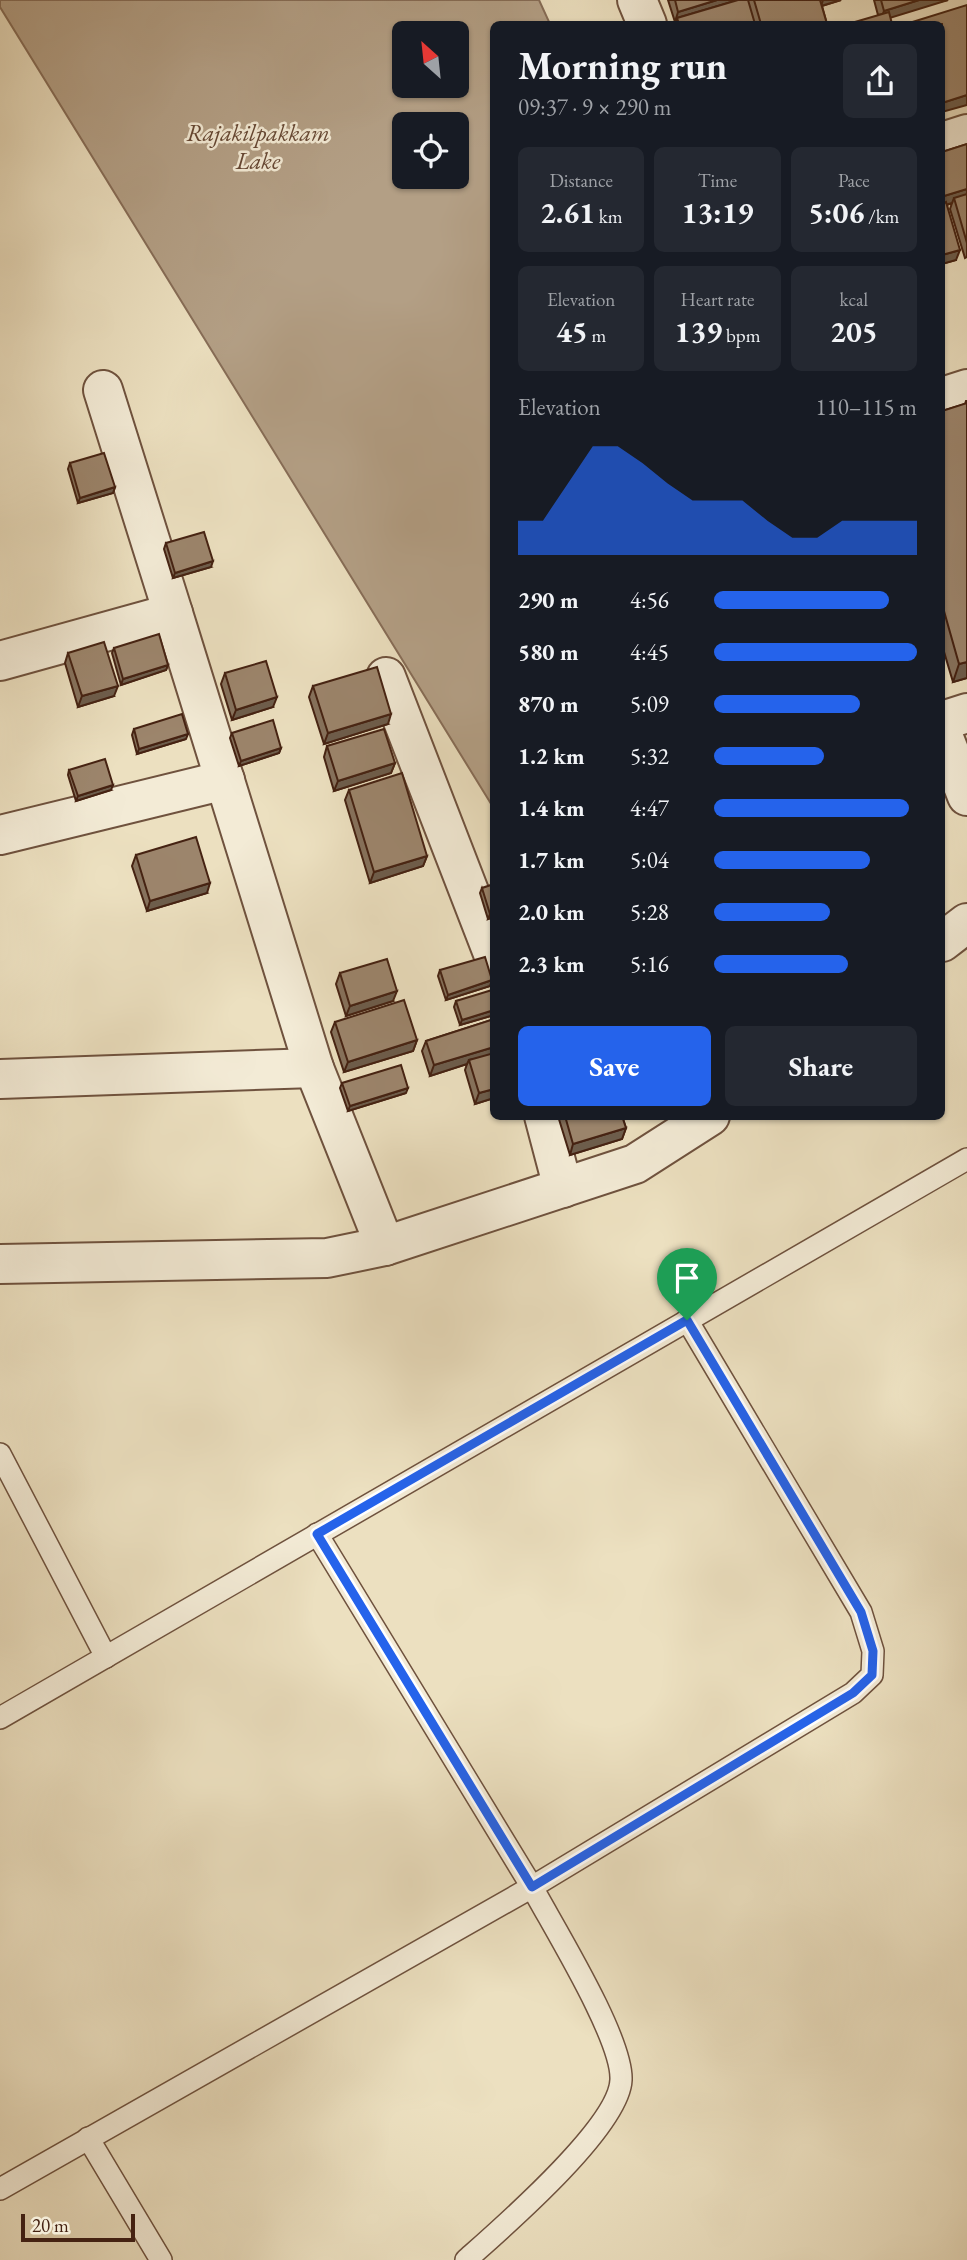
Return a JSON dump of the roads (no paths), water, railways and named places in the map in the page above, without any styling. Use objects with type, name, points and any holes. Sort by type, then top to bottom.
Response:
[{"type":"street","points":[[637,0],[646,21]]},
{"type":"street","points":[[945,141],[967,134]]},
{"type":"street","points":[[945,396],[967,389]]},
{"type":"street","points":[[103,390],[314,1068],[384,1246]]},
{"type":"street","points":[[0,662],[173,613]]},
{"type":"street","points":[[386,677],[490,946]]},
{"type":"street","points":[[945,720],[967,713]]},
{"type":"street","points":[[945,741],[967,796]]},
{"type":"street","points":[[0,835],[225,780]]},
{"type":"street","points":[[945,940],[967,923]]},
{"type":"street","points":[[0,1079],[314,1068]]},
{"type":"street","points":[[545,1120],[563,1188]]},
{"type":"street","points":[[0,1265],[327,1258],[384,1246],[635,1164],[704,1120]]},
{"type":"lane","points":[[0,1718],[967,1160]]},
{"type":"lane","points":[[0,2189],[532,1887],[853,1693],[872,1675],[873,1651],[861,1612],[687,1320]]},
{"type":"lane","points":[[0,1454],[106,1657]]},
{"type":"lane","points":[[317,1534],[532,1887],[608,2030],[619,2057],[621,2080],[618,2097],[601,2125],[517,2215],[466,2260]]},
{"type":"lane","points":[[88,2138],[161,2260]]},
{"type":"water","name":"Rajakilpakkam Lake","points":[[0,0],[539,0],[549,21],[490,21],[490,802],[0,7]]}]
